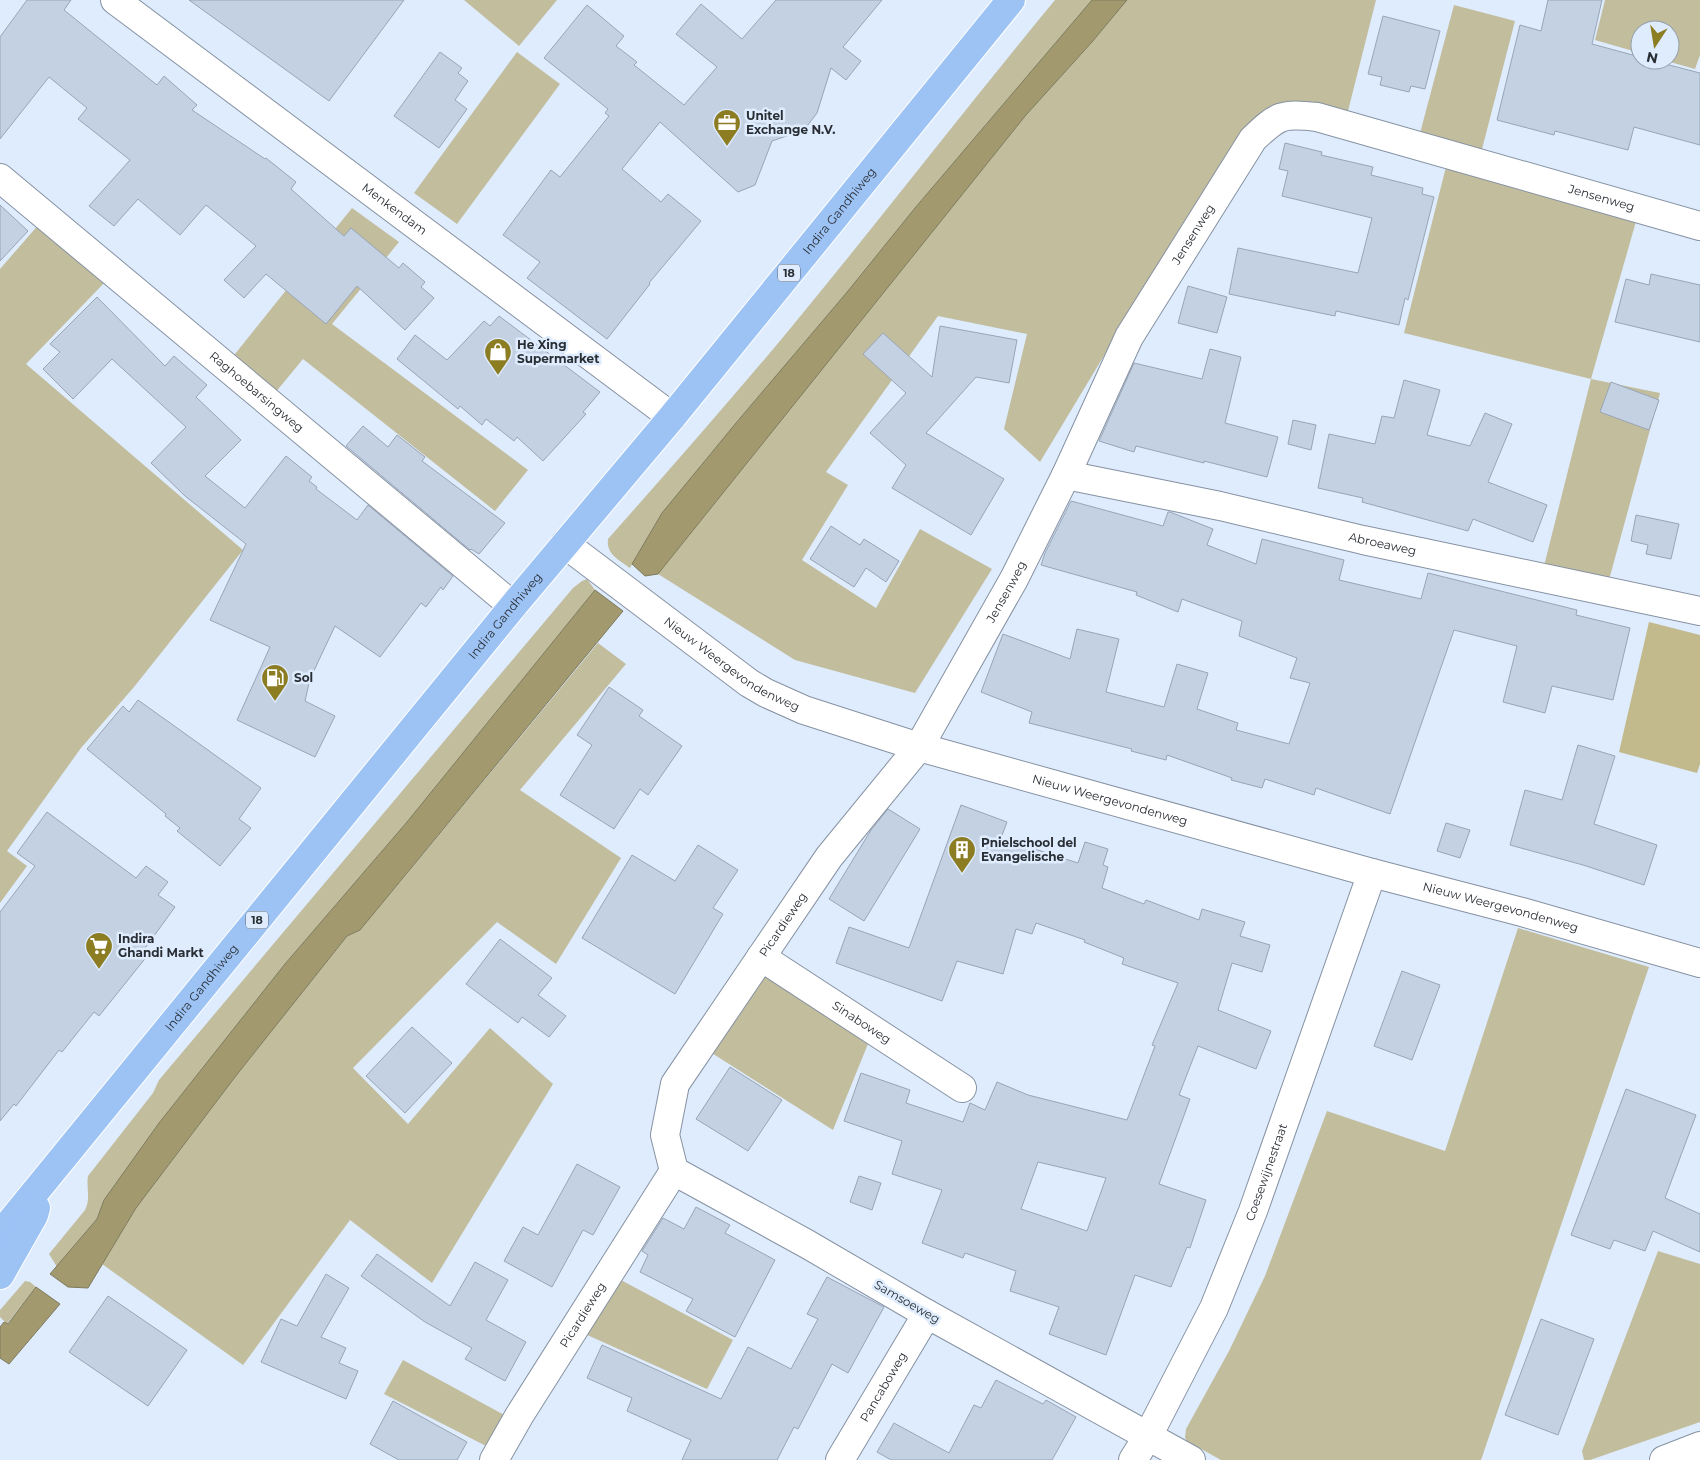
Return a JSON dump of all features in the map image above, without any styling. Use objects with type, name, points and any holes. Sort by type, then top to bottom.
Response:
[{"type":"main road","name":"Indira Gandhiweg","points":[[0,1234],[8,1219],[44,1180],[565,544],[672,417],[1011,0]]},
{"type":"main road","points":[[0,1275],[34,1215],[44,1180]]},
{"type":"street","name":"Menkendam","points":[[115,0],[672,417]]},
{"type":"street","name":"Jensenweg","points":[[919,747],[1014,579],[1066,475],[1128,337],[1253,139],[1280,116],[1296,114],[1317,117],[1700,226]]},
{"type":"street","name":"Raghoebarsingweg","points":[[0,178],[514,606]]},
{"type":"street","name":"Abroeaweg","points":[[1066,475],[1220,506],[1363,540],[1700,611]]},
{"type":"street","name":"Nieuw Weergevondenweg","points":[[565,544],[749,682],[766,693],[804,710],[919,747],[1372,873],[1522,912],[1700,963]]},
{"type":"street","name":"Picardieweg","points":[[494,1460],[519,1416],[674,1171],[665,1135],[675,1084],[830,857],[919,747]]},
{"type":"street","name":"Coesewijnestraat","points":[[1133,1460],[1148,1436],[1214,1308],[1253,1211],[1372,873]]},
{"type":"street","name":"Sinaboweg","points":[[762,957],[962,1088]]},
{"type":"street","name":"Samsoeweg","points":[[674,1171],[1191,1460]]},
{"type":"street","name":"Pancaboweg","points":[[840,1460],[927,1314]]},
{"type":"street","points":[[1664,1460],[1700,1446]]},
{"type":"shaded area","points":[[464,0],[557,0],[519,46]]},
{"type":"shaded area","points":[[1055,0],[1092,0],[915,208],[662,513],[630,568],[618,559],[609,549],[608,539],[789,330]]},
{"type":"shaded area","points":[[1092,0],[1127,0],[1026,115],[658,574],[645,576],[632,564],[662,513],[915,208]]},
{"type":"shaded area","points":[[1127,0],[1376,0],[1347,115],[1288,105],[1173,241],[1040,462],[1004,429],[1027,334],[938,316],[826,472],[848,485],[802,560],[876,608],[920,529],[992,569],[915,693],[795,660],[658,574],[1026,115]]},
{"type":"shaded area","points":[[1605,0],[1700,0],[1700,55],[1695,69],[1680,65],[1680,20],[1630,20],[1630,50],[1595,40]]},
{"type":"shaded area","points":[[1454,5],[1515,21],[1481,153],[1419,137]]},
{"type":"shaded area","points":[[517,52],[560,84],[457,224],[414,193]]},
{"type":"shaded area","points":[[1447,163],[1637,218],[1591,379],[1404,333]]},
{"type":"shaded area","points":[[352,208],[399,242],[332,324],[528,470],[495,511],[303,359],[275,393],[231,359]]},
{"type":"shaded area","points":[[40,223],[108,279],[26,364],[243,550],[134,687],[81,748],[7,851],[27,866],[0,903],[0,269]]},
{"type":"shaded area","points":[[1591,379],[1660,393],[1609,580],[1544,566]]},
{"type":"shaded area","points":[[587,579],[595,590],[407,822],[285,964],[159,1123],[104,1200],[97,1219],[57,1267],[49,1254],[87,1206],[88,1176],[153,1093],[159,1080],[573,588]]},
{"type":"shaded area","points":[[595,590],[623,611],[360,930],[347,936],[235,1077],[136,1208],[88,1288],[68,1287],[50,1274],[97,1219],[104,1200],[159,1123],[285,964],[407,822]]},
{"type":"shaded area","points":[[1649,622],[1700,635],[1700,764],[1697,773],[1619,752]]},
{"type":"shaded area","points":[[598,643],[626,664],[520,790],[621,858],[556,964],[497,922],[353,1068],[408,1124],[490,1028],[553,1084],[432,1283],[350,1220],[243,1365],[102,1264],[136,1208],[235,1077],[347,936],[360,930]]},
{"type":"shaded area","points":[[1518,928],[1649,967],[1481,1460],[1221,1460],[1187,1441],[1185,1438],[1186,1429],[1229,1351],[1265,1276],[1327,1111],[1445,1151]]},
{"type":"shaded area","points":[[757,964],[870,1039],[833,1130],[696,1043]]},
{"type":"shaded area","points":[[1658,1251],[1700,1264],[1700,1422],[1590,1460],[1584,1460],[1582,1451]]},
{"type":"shaded area","points":[[606,1272],[733,1340],[707,1389],[574,1329]]},
{"type":"shaded area","points":[[25,1281],[30,1282],[36,1287],[7,1324],[0,1317],[0,1310]]},
{"type":"shaded area","points":[[36,1287],[60,1304],[9,1364],[0,1358],[0,1327],[4,1322],[8,1324]]},
{"type":"shaded area","points":[[403,1360],[508,1417],[490,1448],[384,1394]]},
{"type":"building","points":[[27,0],[71,0],[64,10],[157,85],[164,76],[197,105],[192,110],[266,158],[296,182],[291,189],[344,236],[351,228],[399,268],[403,263],[425,282],[421,287],[434,298],[405,330],[357,286],[326,324],[266,274],[244,298],[224,280],[256,246],[206,205],[180,235],[138,199],[114,226],[89,206],[130,160],[78,119],[87,108],[49,77],[0,139],[0,37]]},
{"type":"building","points":[[189,0],[404,0],[329,101]]},
{"type":"building","points":[[776,0],[882,0],[843,47],[861,61],[846,80],[831,68],[817,113],[804,130],[772,141],[755,185],[738,192],[660,122],[622,169],[661,202],[668,194],[701,221],[649,283],[607,339],[527,278],[540,262],[503,235],[551,170],[560,177],[609,116],[605,113],[608,109],[544,58],[587,5],[624,36],[616,46],[637,62],[634,65],[684,105],[717,67],[676,34],[701,4],[742,39]]},
{"type":"building","points":[[1548,0],[1602,0],[1592,44],[1630,54],[1630,70],[1680,70],[1680,68],[1700,73],[1700,145],[1634,127],[1628,150],[1555,131],[1554,135],[1497,120],[1520,25],[1541,31]]},
{"type":"building","points":[[1383,16],[1440,31],[1425,89],[1411,86],[1409,92],[1380,85],[1382,77],[1368,74]]},
{"type":"building","points":[[440,52],[462,68],[458,73],[468,81],[455,100],[467,109],[439,148],[394,116]]},
{"type":"building","points":[[1285,143],[1322,152],[1321,155],[1373,167],[1371,175],[1423,188],[1422,194],[1434,197],[1408,300],[1405,298],[1399,325],[1336,311],[1335,316],[1229,294],[1238,248],[1358,273],[1372,218],[1282,196],[1288,171],[1279,169]]},
{"type":"building","points":[[0,205],[28,231],[0,261]]},
{"type":"building","points":[[1651,274],[1700,285],[1700,342],[1615,322],[1626,279],[1649,285]]},
{"type":"building","points":[[1188,286],[1227,297],[1217,333],[1178,323]]},
{"type":"building","points":[[97,297],[165,366],[174,356],[207,385],[196,397],[241,440],[205,476],[245,508],[286,456],[312,477],[309,481],[317,487],[316,489],[357,520],[368,505],[453,576],[443,590],[441,587],[426,607],[421,603],[380,657],[335,626],[310,679],[305,701],[335,716],[315,757],[237,720],[270,647],[210,620],[246,544],[185,496],[151,463],[186,427],[112,359],[73,399],[43,369],[60,352],[50,344]]},
{"type":"building","name":"He Xing Supermarket","points":[[499,316],[600,392],[583,412],[586,414],[543,461],[517,437],[514,441],[486,419],[482,425],[460,406],[458,409],[397,359],[415,335],[447,360],[484,321],[490,326]]},
{"type":"building","points":[[940,326],[1017,340],[1009,383],[976,377],[926,433],[1004,479],[971,535],[892,488],[906,465],[870,433],[906,393],[863,354],[883,333],[932,377]]},
{"type":"building","points":[[1210,349],[1241,357],[1225,423],[1278,437],[1267,477],[1136,446],[1134,452],[1099,441],[1134,363],[1202,379]]},
{"type":"building","points":[[1404,380],[1440,390],[1427,435],[1470,446],[1485,413],[1512,424],[1488,482],[1547,505],[1533,542],[1473,519],[1468,531],[1362,502],[1363,498],[1318,488],[1329,434],[1375,444],[1382,416],[1394,418]]},
{"type":"building","points":[[1611,382],[1659,400],[1649,430],[1600,412]]},
{"type":"building","points":[[1293,420],[1316,425],[1311,450],[1288,444]]},
{"type":"building","points":[[363,426],[388,447],[397,435],[425,457],[422,461],[505,523],[479,554],[470,550],[346,446]]},
{"type":"building","points":[[1071,501],[1163,526],[1168,512],[1170,512],[1213,529],[1207,545],[1256,564],[1262,539],[1344,560],[1339,580],[1421,599],[1428,573],[1577,610],[1576,615],[1630,628],[1613,700],[1552,686],[1545,713],[1503,702],[1517,646],[1454,630],[1390,814],[1316,788],[1314,795],[1265,779],[1262,788],[1231,780],[1232,778],[1167,755],[1166,760],[1131,751],[1132,749],[1029,723],[1032,712],[981,692],[1003,634],[1070,659],[1077,629],[1119,639],[1106,692],[1164,707],[1177,664],[1208,673],[1197,709],[1238,723],[1236,730],[1289,744],[1310,683],[1290,678],[1297,658],[1239,636],[1242,621],[1182,599],[1178,612],[1136,595],[1137,592],[1041,565]]},
{"type":"building","points":[[1636,515],[1679,524],[1671,559],[1646,554],[1648,545],[1631,541]]},
{"type":"building","points":[[831,526],[860,545],[864,539],[899,561],[886,582],[866,568],[854,587],[810,559]]},
{"type":"building","points":[[609,687],[643,710],[639,716],[682,746],[648,795],[640,789],[614,829],[560,795],[592,745],[577,735]]},
{"type":"building","points":[[138,700],[261,788],[239,819],[251,828],[220,866],[177,831],[180,828],[165,816],[166,814],[87,749],[123,706],[129,712]]},
{"type":"building","points":[[1578,745],[1615,756],[1594,824],[1657,845],[1644,885],[1583,865],[1510,845],[1525,790],[1562,800]]},
{"type":"building","points":[[961,805],[1007,822],[1001,838],[1078,863],[1085,842],[1108,849],[1103,865],[1108,867],[1102,888],[1144,904],[1146,900],[1199,920],[1202,909],[1245,922],[1240,936],[1270,945],[1262,972],[1232,963],[1218,1010],[1271,1031],[1256,1069],[1198,1046],[1179,1095],[1190,1099],[1159,1184],[1206,1200],[1190,1248],[1187,1247],[1171,1287],[1135,1275],[1106,1355],[1049,1334],[1059,1307],[1010,1291],[1016,1271],[965,1253],[963,1258],[922,1243],[942,1190],[892,1174],[902,1141],[844,1121],[861,1073],[910,1090],[906,1103],[963,1122],[970,1103],[985,1110],[997,1082],[1028,1095],[1127,1120],[1155,1046],[1152,1045],[1178,983],[1122,964],[1124,958],[1084,942],[1085,940],[1036,923],[1032,934],[1016,929],[1003,974],[957,961],[942,1001],[836,963],[849,927],[909,948]],"holes":[[[1038,1162],[1106,1178],[1087,1231],[1021,1209]]]},
{"type":"building","points":[[888,809],[920,829],[864,921],[829,899],[871,830]]},
{"type":"building","points":[[47,812],[136,878],[146,866],[168,882],[158,895],[175,907],[143,951],[148,955],[99,1016],[94,1012],[62,1052],[59,1050],[16,1106],[14,1104],[0,1121],[0,912],[35,866],[17,853]]},
{"type":"building","points":[[1446,823],[1470,830],[1460,858],[1437,851]]},
{"type":"building","points":[[698,845],[738,870],[713,908],[723,914],[675,994],[582,938],[632,855],[675,881]]},
{"type":"building","points":[[500,939],[552,978],[538,995],[566,1016],[549,1037],[522,1017],[518,1023],[466,984]]},
{"type":"building","points":[[1402,971],[1440,985],[1412,1060],[1374,1046]]},
{"type":"building","points":[[412,1027],[452,1063],[405,1113],[366,1076]]},
{"type":"building","points":[[730,1067],[782,1100],[748,1151],[696,1119]]},
{"type":"building","points":[[1626,1089],[1696,1115],[1665,1198],[1700,1214],[1700,1252],[1653,1231],[1645,1251],[1614,1240],[1610,1249],[1571,1235]]},
{"type":"building","points":[[577,1164],[620,1187],[593,1235],[583,1230],[552,1287],[504,1261],[523,1227],[538,1235]]},
{"type":"building","points":[[859,1176],[881,1183],[872,1210],[850,1202]]},
{"type":"building","points":[[696,1207],[730,1225],[725,1233],[775,1260],[735,1337],[686,1311],[693,1299],[640,1272],[648,1255],[642,1251],[663,1218],[684,1229]]},
{"type":"building","points":[[377,1254],[450,1306],[475,1262],[508,1280],[486,1320],[526,1342],[505,1381],[465,1359],[472,1348],[425,1322],[361,1276]]},
{"type":"building","points":[[326,1274],[349,1288],[321,1337],[346,1348],[339,1363],[358,1371],[346,1399],[261,1362],[281,1319],[297,1326]]},
{"type":"building","points":[[827,1277],[884,1307],[848,1373],[832,1364],[798,1429],[794,1427],[777,1460],[682,1460],[691,1440],[627,1411],[632,1398],[587,1378],[602,1345],[721,1399],[748,1347],[791,1369],[818,1319],[807,1314]]},
{"type":"building","points":[[108,1296],[187,1350],[148,1406],[69,1352]]},
{"type":"building","points":[[1541,1319],[1594,1339],[1558,1435],[1505,1415]]},
{"type":"building","points":[[996,1380],[1043,1404],[1046,1400],[1076,1417],[1052,1460],[891,1460],[877,1452],[894,1423],[949,1453],[974,1405],[981,1408]]},
{"type":"building","points":[[393,1401],[467,1442],[457,1460],[399,1460],[370,1444]]},
{"type":"place","name":"Unitel Exchange N.V.","points":[[727,147]]},
{"type":"place","name":"He Xing Supermarket","points":[[498,376]]},
{"type":"place","name":"Sol","points":[[275,702]]},
{"type":"place","name":"Pnielschool del Evangelische","points":[[962,874]]},
{"type":"place","name":"Indira Ghandi Markt","points":[[99,970]]}]
